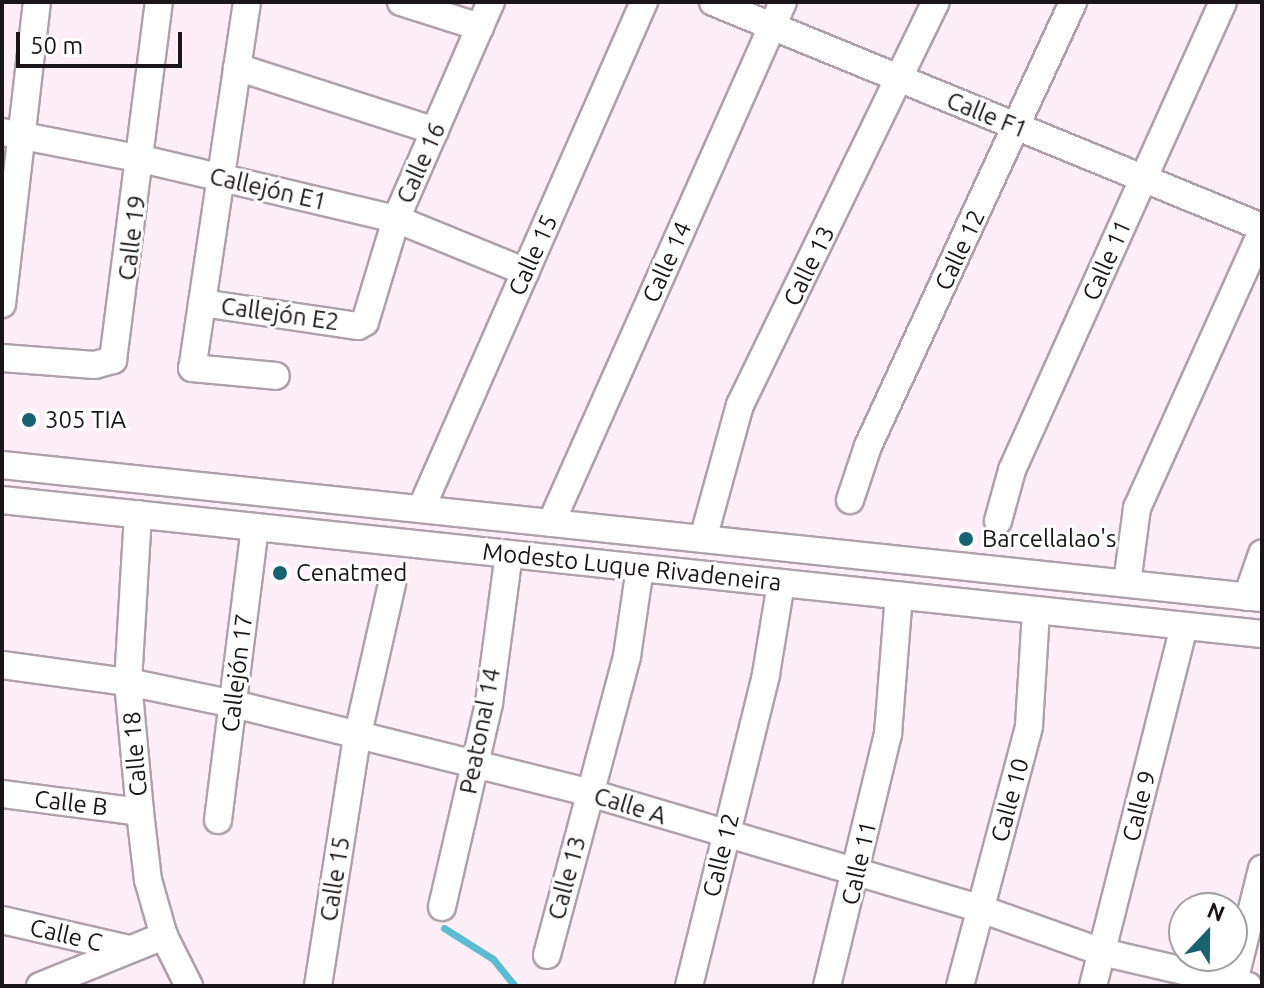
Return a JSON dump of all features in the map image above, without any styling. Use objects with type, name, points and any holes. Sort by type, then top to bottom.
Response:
[{"type":"street","points":[[2,304],[12,134],[37,2]]},
{"type":"street","name":"Calle 19","points":[[2,358],[95,365],[113,360],[142,159],[159,2]]},
{"type":"street","points":[[247,2],[192,368],[276,376]]},
{"type":"street","points":[[401,2],[480,27]]},
{"type":"street","name":"Calle 16","points":[[358,326],[369,314],[396,219],[491,2]]},
{"type":"street","name":"Calle 15","points":[[421,509],[644,2]]},
{"type":"street","name":"Calle F1","points":[[713,2],[1262,229]]},
{"type":"street","name":"Calle 14","points":[[551,523],[783,2]]},
{"type":"street","name":"Calle 13","points":[[703,539],[740,405],[901,80],[936,2]]},
{"type":"street","name":"Calle 12","points":[[850,500],[868,446],[1073,2]]},
{"type":"street","name":"Calle 11","points":[[998,521],[1012,470],[1223,2]]},
{"type":"street","points":[[237,67],[435,131]]},
{"type":"street","name":"Callejón E1","points":[[12,134],[142,159],[396,219],[526,272]]},
{"type":"street","points":[[1127,583],[1137,508],[1262,229]]},
{"type":"street","name":"Callejón E2","points":[[202,303],[358,326]]},
{"type":"street","name":"Modesto Luque Rivadeneira","points":[[2,465],[1255,598]]},
{"type":"street","name":"Modesto Luque Rivadeneira","points":[[2,500],[1262,634]]},
{"type":"street","name":"Calle 18","points":[[138,514],[128,682],[140,812],[148,880],[164,936],[189,986]]},
{"type":"street","name":"Callejón 17","points":[[218,820],[255,527]]},
{"type":"street","name":"Peatonal 14","points":[[442,907],[489,703],[509,554]]},
{"type":"street","points":[[1255,598],[1262,554]]},
{"type":"street","name":"Calle 13","points":[[547,955],[627,656],[640,568]]},
{"type":"street","name":"Calle 12","points":[[689,986],[766,674],[781,583]]},
{"type":"street","name":"Calle 15","points":[[318,986],[357,738],[392,584]]},
{"type":"street","name":"Calle 11","points":[[827,986],[858,872],[888,734],[899,595]]},
{"type":"street","name":"Calle 10","points":[[960,986],[1029,726],[1036,610]]},
{"type":"street","name":"Calle 9","points":[[1093,986],[1184,626]]},
{"type":"street","name":"Calle A","points":[[2,665],[128,682],[234,704],[473,768],[590,793],[726,836],[981,909],[1102,952],[1239,985]]},
{"type":"street","name":"Calle B","points":[[2,794],[140,812]]},
{"type":"street","points":[[1239,985],[1262,869]]},
{"type":"street","name":"Calle C","points":[[2,920],[129,949]]},
{"type":"street","points":[[40,986],[164,936]]},
{"type":"waterway","points":[[444,928],[493,959],[515,986]]},
{"type":"place","name":"305 TIA","points":[[29,420]]},
{"type":"place","name":"Barcellalao's","points":[[966,539]]},
{"type":"place","name":"Cenatmed","points":[[280,573]]}]
